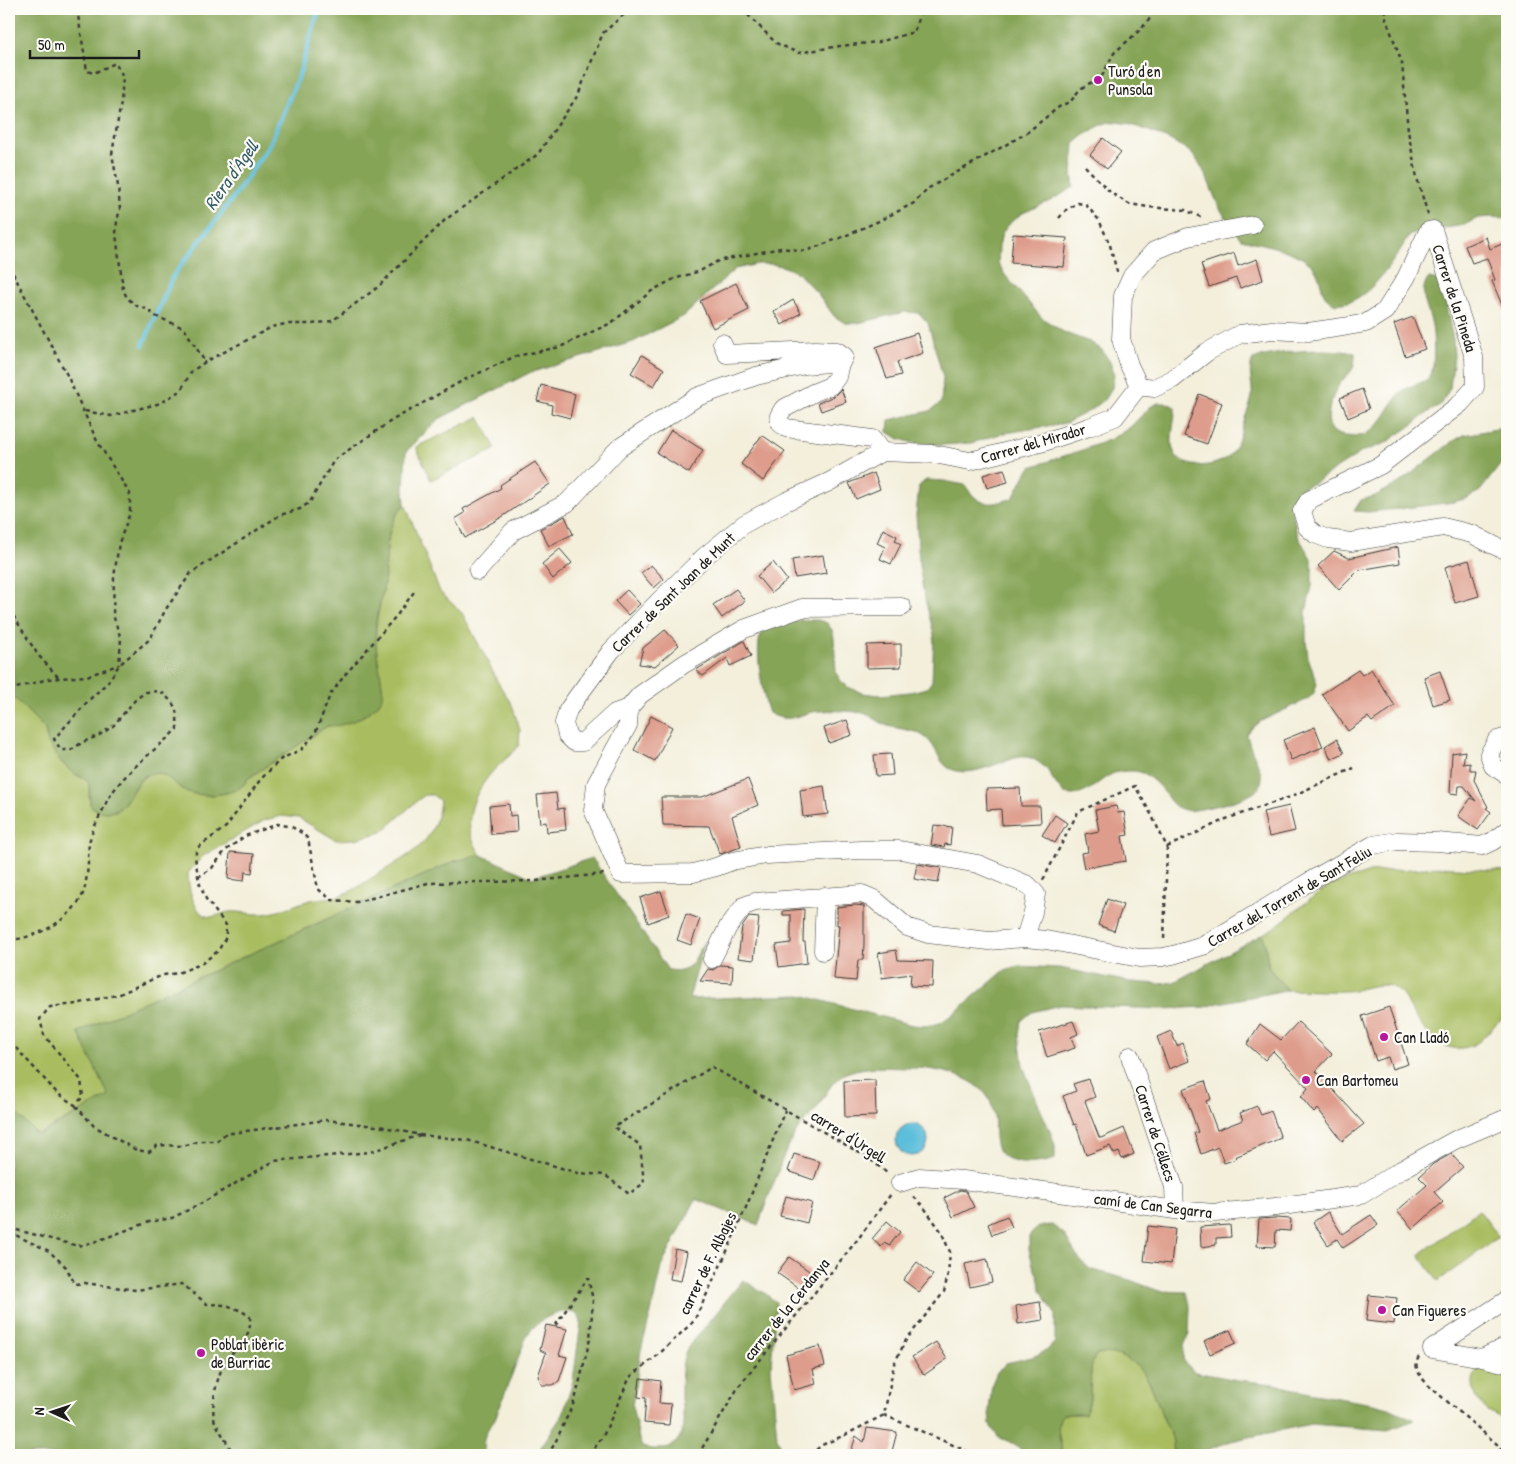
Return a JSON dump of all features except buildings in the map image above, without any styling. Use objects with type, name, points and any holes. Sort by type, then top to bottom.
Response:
[{"type":"street","points":[[1139,386],[1129,365],[1122,339],[1123,296],[1132,276],[1154,251],[1188,237],[1253,224]]},
{"type":"street","name":"Carrer de la Pineda","points":[[1139,386],[1154,388],[1173,379],[1207,352],[1240,334],[1272,330],[1308,332],[1366,323],[1385,311],[1406,278],[1428,231],[1433,230],[1474,357],[1475,387],[1460,404],[1380,465],[1309,500],[1302,511],[1306,527],[1315,534],[1328,539],[1351,542],[1443,527],[1472,534],[1507,551]]},
{"type":"street","points":[[722,343],[726,354],[815,350],[837,351],[844,356],[837,377],[830,386],[783,409],[779,416],[780,423],[786,428],[872,439],[882,452]]},
{"type":"street","points":[[478,571],[513,531],[567,503],[619,448],[696,397],[756,376],[805,365],[830,363],[839,367]]},
{"type":"street","name":"Carrer del Mirador","points":[[882,452],[934,454],[970,461],[980,459],[1044,442],[1089,427],[1114,416],[1139,386]]},
{"type":"street","name":"Carrer de Sant Joan de Munt","points":[[629,708],[615,713],[583,742],[574,742],[567,735],[564,723],[568,710],[611,651],[704,556],[744,524],[828,482],[882,452]]},
{"type":"street","points":[[902,607],[802,608],[744,629],[684,664],[640,695],[629,708],[628,725],[596,784],[592,810],[621,874],[693,873],[716,868],[732,861],[767,855],[861,850],[900,850],[978,864],[1028,884],[1036,894],[1025,938]]},
{"type":"street","points":[[1507,737],[1496,740],[1489,754],[1493,766],[1507,775]]},
{"type":"street","points":[[1500,842],[1507,830]]},
{"type":"street","name":"Carrer del Torrent de Sant Feliu","points":[[712,959],[728,927],[744,906],[755,902],[862,894],[874,899],[907,927],[928,934],[988,940],[1025,938],[1046,940],[1139,958],[1163,957],[1203,946],[1373,845],[1397,842],[1437,842],[1482,846],[1500,842]]},
{"type":"street","points":[[824,951],[825,896]]},
{"type":"street","name":"Carrer de Céllecs","points":[[1130,1056],[1174,1187],[1175,1210]]},
{"type":"street","name":"camí de Can Segarra","points":[[900,1183],[919,1177],[963,1180],[1073,1194],[1175,1210],[1215,1213],[1275,1208],[1361,1195],[1455,1140],[1507,1118]]},
{"type":"street","points":[[1432,1349],[1507,1300]]},
{"type":"street","points":[[1482,1358],[1507,1346]]},
{"type":"street","points":[[1432,1349],[1507,1364]]},
{"type":"path","points":[[77,9],[87,71],[94,73],[115,63],[123,76],[122,103],[112,154],[120,209],[116,234],[123,290],[127,298],[137,306],[147,309],[155,316],[184,328],[205,362]]},
{"type":"path","points":[[84,411],[111,416],[161,403],[181,390],[191,372],[205,362],[272,327],[285,324],[312,324],[332,321],[378,287],[446,220],[538,154],[578,95],[603,33],[630,9]]},
{"type":"path","points":[[742,9],[776,43],[798,53],[879,42],[914,32],[922,9]]},
{"type":"path","points":[[9,690],[48,679],[87,676],[119,664],[150,639],[166,609],[191,573],[280,515],[300,509],[310,502],[334,460],[391,421],[462,381],[516,356],[560,347],[611,323],[653,290],[674,279],[700,271],[718,262],[773,249],[806,251],[879,221],[914,203],[929,188],[1026,134],[1059,107],[1071,101],[1080,89],[1102,76],[1114,53],[1149,20],[1151,9]]},
{"type":"path","points":[[1386,9],[1384,13],[1402,63],[1408,131],[1417,178],[1433,230]]},
{"type":"path","points":[[1085,166],[1111,193],[1129,204],[1184,210],[1202,217],[1222,230]]},
{"type":"path","points":[[1059,218],[1067,209],[1078,203],[1086,205],[1099,220],[1110,245],[1123,296]]},
{"type":"path","points":[[9,266],[84,411],[97,441],[130,494],[130,513],[119,543],[114,577],[114,615],[121,639],[119,664],[108,682],[54,739],[61,750],[71,750],[113,726],[136,699],[146,692],[160,691],[172,701],[178,716],[176,729],[133,768],[108,800],[90,837],[87,873],[82,895],[73,909],[59,922],[41,932],[23,939],[9,940]]},
{"type":"path","points":[[75,1105],[83,1097],[81,1080],[44,1035],[40,1019],[50,1007],[76,1004],[120,994],[164,975],[178,973],[202,964],[218,951],[226,937],[226,925],[206,899],[198,877],[195,857],[197,848],[226,827],[260,780],[281,759],[302,749],[315,734],[330,695],[344,676],[398,615],[414,592]]},
{"type":"path","points":[[9,609],[38,655],[60,678]]},
{"type":"path","points":[[1167,847],[1226,818],[1290,797],[1354,768]]},
{"type":"path","points":[[1036,894],[1078,812],[1134,786],[1151,814],[1167,847],[1163,957]]},
{"type":"path","points":[[198,877],[212,868],[225,851],[245,836],[278,824],[292,827],[302,832],[308,839],[318,889],[332,900],[357,902],[428,883],[535,881],[583,875],[621,874]]},
{"type":"path","points":[[9,1044],[16,1048],[58,1094],[75,1105],[94,1126],[136,1150],[149,1152],[158,1145],[184,1146],[200,1141],[217,1141],[225,1134],[326,1120],[384,1127],[420,1135]]},
{"type":"path","name":"carrer d'Urgell","points":[[420,1135],[467,1140],[578,1173],[605,1175],[629,1194],[644,1182],[640,1145],[614,1126],[712,1067],[870,1159],[900,1183],[923,1206],[941,1231],[950,1252],[944,1292],[906,1340],[894,1364],[884,1415]]},
{"type":"path","name":"carrer de F. Albajes","points":[[590,1455],[604,1434],[630,1376],[658,1356],[694,1321],[747,1205],[785,1110]]},
{"type":"path","points":[[9,1230],[78,1246],[149,1222],[172,1218],[274,1161],[370,1152],[420,1135]]},
{"type":"path","name":"carrer de la Cerdanya","points":[[698,1455],[739,1386],[858,1239],[900,1183]]},
{"type":"path","points":[[9,1230],[48,1251],[66,1268],[75,1284],[85,1283],[136,1290],[182,1284],[207,1304],[226,1306],[242,1311],[250,1317],[251,1325],[247,1337],[231,1354],[222,1368],[215,1390],[213,1406],[215,1422],[234,1455]]},
{"type":"path","points":[[547,1455],[554,1445],[575,1400],[590,1339],[593,1300],[588,1278],[555,1326]]},
{"type":"path","points":[[1432,1349],[1424,1350],[1416,1360],[1416,1368],[1420,1376],[1498,1445],[1504,1455]]},
{"type":"path","points":[[810,1455],[822,1445],[884,1415],[976,1455]]},
{"type":"green space","points":[[9,9],[1507,9],[1507,219],[1493,217],[1478,218],[1464,225],[1410,234],[1385,272],[1369,290],[1351,301],[1335,304],[1325,295],[1315,269],[1301,257],[1281,249],[1241,239],[1221,210],[1203,169],[1196,158],[1185,148],[1152,132],[1127,124],[1110,122],[1100,126],[1090,131],[1074,144],[1072,174],[1074,187],[1050,201],[1023,213],[1012,221],[1002,233],[998,263],[1005,275],[1042,318],[1065,333],[1090,342],[1102,350],[1110,362],[1114,375],[1112,388],[1104,400],[1093,409],[1066,423],[1000,434],[972,443],[943,445],[914,443],[899,439],[888,432],[889,420],[930,411],[941,403],[943,377],[928,323],[919,313],[905,312],[858,323],[845,323],[834,316],[818,294],[798,273],[772,264],[758,264],[735,269],[684,316],[633,342],[529,373],[439,419],[406,452],[405,504],[398,512],[390,532],[384,585],[376,622],[375,635],[383,693],[376,707],[356,720],[341,725],[327,726],[247,779],[244,785],[233,791],[211,795],[191,793],[182,789],[165,776],[155,773],[140,779],[122,806],[115,810],[102,812],[90,805],[89,784],[62,763],[48,743],[45,729],[16,699],[9,699]]},
{"type":"green space","points":[[1429,278],[1438,280],[1444,296],[1453,339],[1454,356],[1450,388],[1442,403],[1386,443],[1362,452],[1314,483],[1299,489],[1294,495],[1293,513],[1296,530],[1312,560],[1312,586],[1306,612],[1306,639],[1308,657],[1317,684],[1314,693],[1308,699],[1259,722],[1247,734],[1262,776],[1260,785],[1250,795],[1234,801],[1190,811],[1175,806],[1158,785],[1147,776],[1135,771],[1112,774],[1090,789],[1078,794],[1064,794],[1047,770],[1031,758],[1015,758],[974,771],[963,772],[948,768],[931,743],[923,736],[888,726],[862,713],[819,711],[783,718],[769,713],[760,675],[758,653],[760,637],[764,630],[801,620],[818,620],[827,623],[832,630],[836,673],[848,687],[862,693],[880,695],[927,688],[932,681],[934,635],[923,591],[916,515],[919,486],[926,480],[965,485],[975,497],[986,503],[1013,498],[1031,467],[1111,439],[1129,428],[1150,407],[1158,403],[1167,403],[1175,407],[1172,440],[1175,454],[1180,460],[1196,465],[1217,463],[1230,454],[1238,442],[1251,402],[1250,373],[1253,359],[1290,352],[1331,350],[1355,353],[1353,368],[1337,387],[1334,394],[1328,419],[1333,431],[1340,435],[1360,436],[1366,434],[1376,427],[1403,390],[1429,378],[1431,374],[1434,356],[1433,332],[1424,292],[1424,285]]},
{"type":"green space","points":[[479,417],[496,449],[431,480],[416,447]]},
{"type":"green space","points":[[1507,427],[1507,456],[1480,491],[1454,502],[1368,512],[1354,511],[1361,500],[1375,496],[1399,483],[1464,435]]},
{"type":"green space","points":[[405,504],[440,592],[462,613],[497,681],[512,705],[520,730],[519,746],[486,780],[473,804],[470,830],[481,855],[455,861],[78,1032],[109,1096],[37,1135],[9,1106],[9,699],[16,699],[45,729],[52,749],[62,763],[73,773],[85,779],[89,784],[89,799],[103,809],[115,811],[120,808],[141,780],[147,775],[155,773],[165,776],[182,789],[197,794],[211,795],[233,791],[244,784],[247,779],[327,726],[355,720],[364,716],[377,704],[381,696],[382,686],[376,646],[376,627],[384,584],[386,552],[390,531],[398,512]],"holes":[[[425,795],[433,795],[440,801],[433,828],[427,838],[412,853],[349,892],[263,914],[229,912],[213,917],[204,915],[196,907],[190,890],[188,873],[203,856],[265,820],[282,816],[299,818],[336,840],[355,839],[382,832],[418,800]]]},
{"type":"green space","points":[[481,855],[532,878],[592,858],[668,970],[682,971],[692,964],[705,940],[689,999],[801,995],[912,1025],[925,1026],[940,1023],[1005,970],[1018,966],[1060,968],[1130,982],[1160,984],[1174,982],[1263,934],[1269,968],[1287,990],[1206,1007],[1162,1009],[1060,1005],[1032,1012],[1021,1021],[1019,1035],[1023,1066],[1055,1145],[1055,1159],[1035,1163],[1020,1163],[1001,1154],[997,1148],[994,1116],[989,1099],[977,1085],[969,1081],[931,1069],[864,1068],[849,1072],[838,1078],[815,1111],[799,1128],[785,1154],[758,1225],[696,1199],[661,1267],[641,1350],[632,1406],[639,1439],[642,1447],[656,1449],[668,1447],[678,1440],[683,1426],[681,1382],[685,1353],[743,1280],[776,1302],[771,1367],[777,1438],[785,1455],[532,1455],[539,1450],[563,1414],[573,1381],[581,1322],[578,1314],[564,1312],[543,1319],[527,1335],[495,1419],[485,1436],[484,1450],[486,1455],[9,1455],[9,1106],[38,1135],[109,1096],[78,1032],[455,861]]},
{"type":"green space","points":[[1439,867],[1507,871],[1507,1015],[1473,1045],[1455,1048],[1447,1047],[1440,1043],[1421,1025],[1403,996],[1390,986],[1379,985],[1345,991],[1287,990],[1269,968],[1263,934],[1331,885],[1370,872]]},
{"type":"green space","points":[[1479,1210],[1499,1237],[1438,1281],[1419,1255]]},
{"type":"green space","points":[[1052,1225],[1064,1234],[1079,1259],[1090,1269],[1130,1280],[1159,1291],[1186,1292],[1190,1306],[1189,1334],[1184,1346],[1183,1361],[1195,1372],[1274,1384],[1314,1394],[1373,1404],[1389,1408],[1415,1420],[1388,1430],[1311,1424],[1231,1441],[1193,1455],[1173,1455],[1173,1443],[1170,1434],[1153,1389],[1145,1375],[1125,1358],[1114,1354],[1106,1354],[1095,1356],[1092,1363],[1090,1400],[1085,1414],[1063,1414],[1060,1419],[1058,1429],[1062,1455],[1029,1455],[1010,1442],[998,1437],[990,1425],[989,1411],[992,1384],[997,1372],[1006,1363],[1032,1357],[1046,1351],[1055,1342],[1055,1314],[1041,1290],[1029,1249],[1029,1236],[1039,1226]]},
{"type":"green space","points":[[1107,1353],[1130,1360],[1138,1366],[1150,1383],[1171,1434],[1173,1455],[1062,1455],[1058,1429],[1059,1419],[1062,1414],[1085,1414],[1090,1400],[1091,1370],[1094,1356]]},
{"type":"green space","points":[[1479,1365],[1507,1372],[1507,1419],[1488,1411],[1475,1395],[1473,1380]]},
{"type":"water","points":[[912,1124],[924,1128],[928,1140],[924,1152],[912,1156],[900,1152],[896,1140],[900,1128]]},
{"type":"waterway","name":"Riera d'Agell","points":[[143,345],[173,276],[233,198],[270,144],[299,75],[319,9]]},
{"type":"place","name":"Turó d'en Punsola","points":[[1098,80]]},
{"type":"place","name":"Can Lladó","points":[[1384,1037]]},
{"type":"place","name":"Can Bartomeu","points":[[1306,1080]]},
{"type":"place","name":"Can Figueres","points":[[1382,1310]]},
{"type":"place","name":"Poblat ibèric de Burriac","points":[[201,1353]]}]
